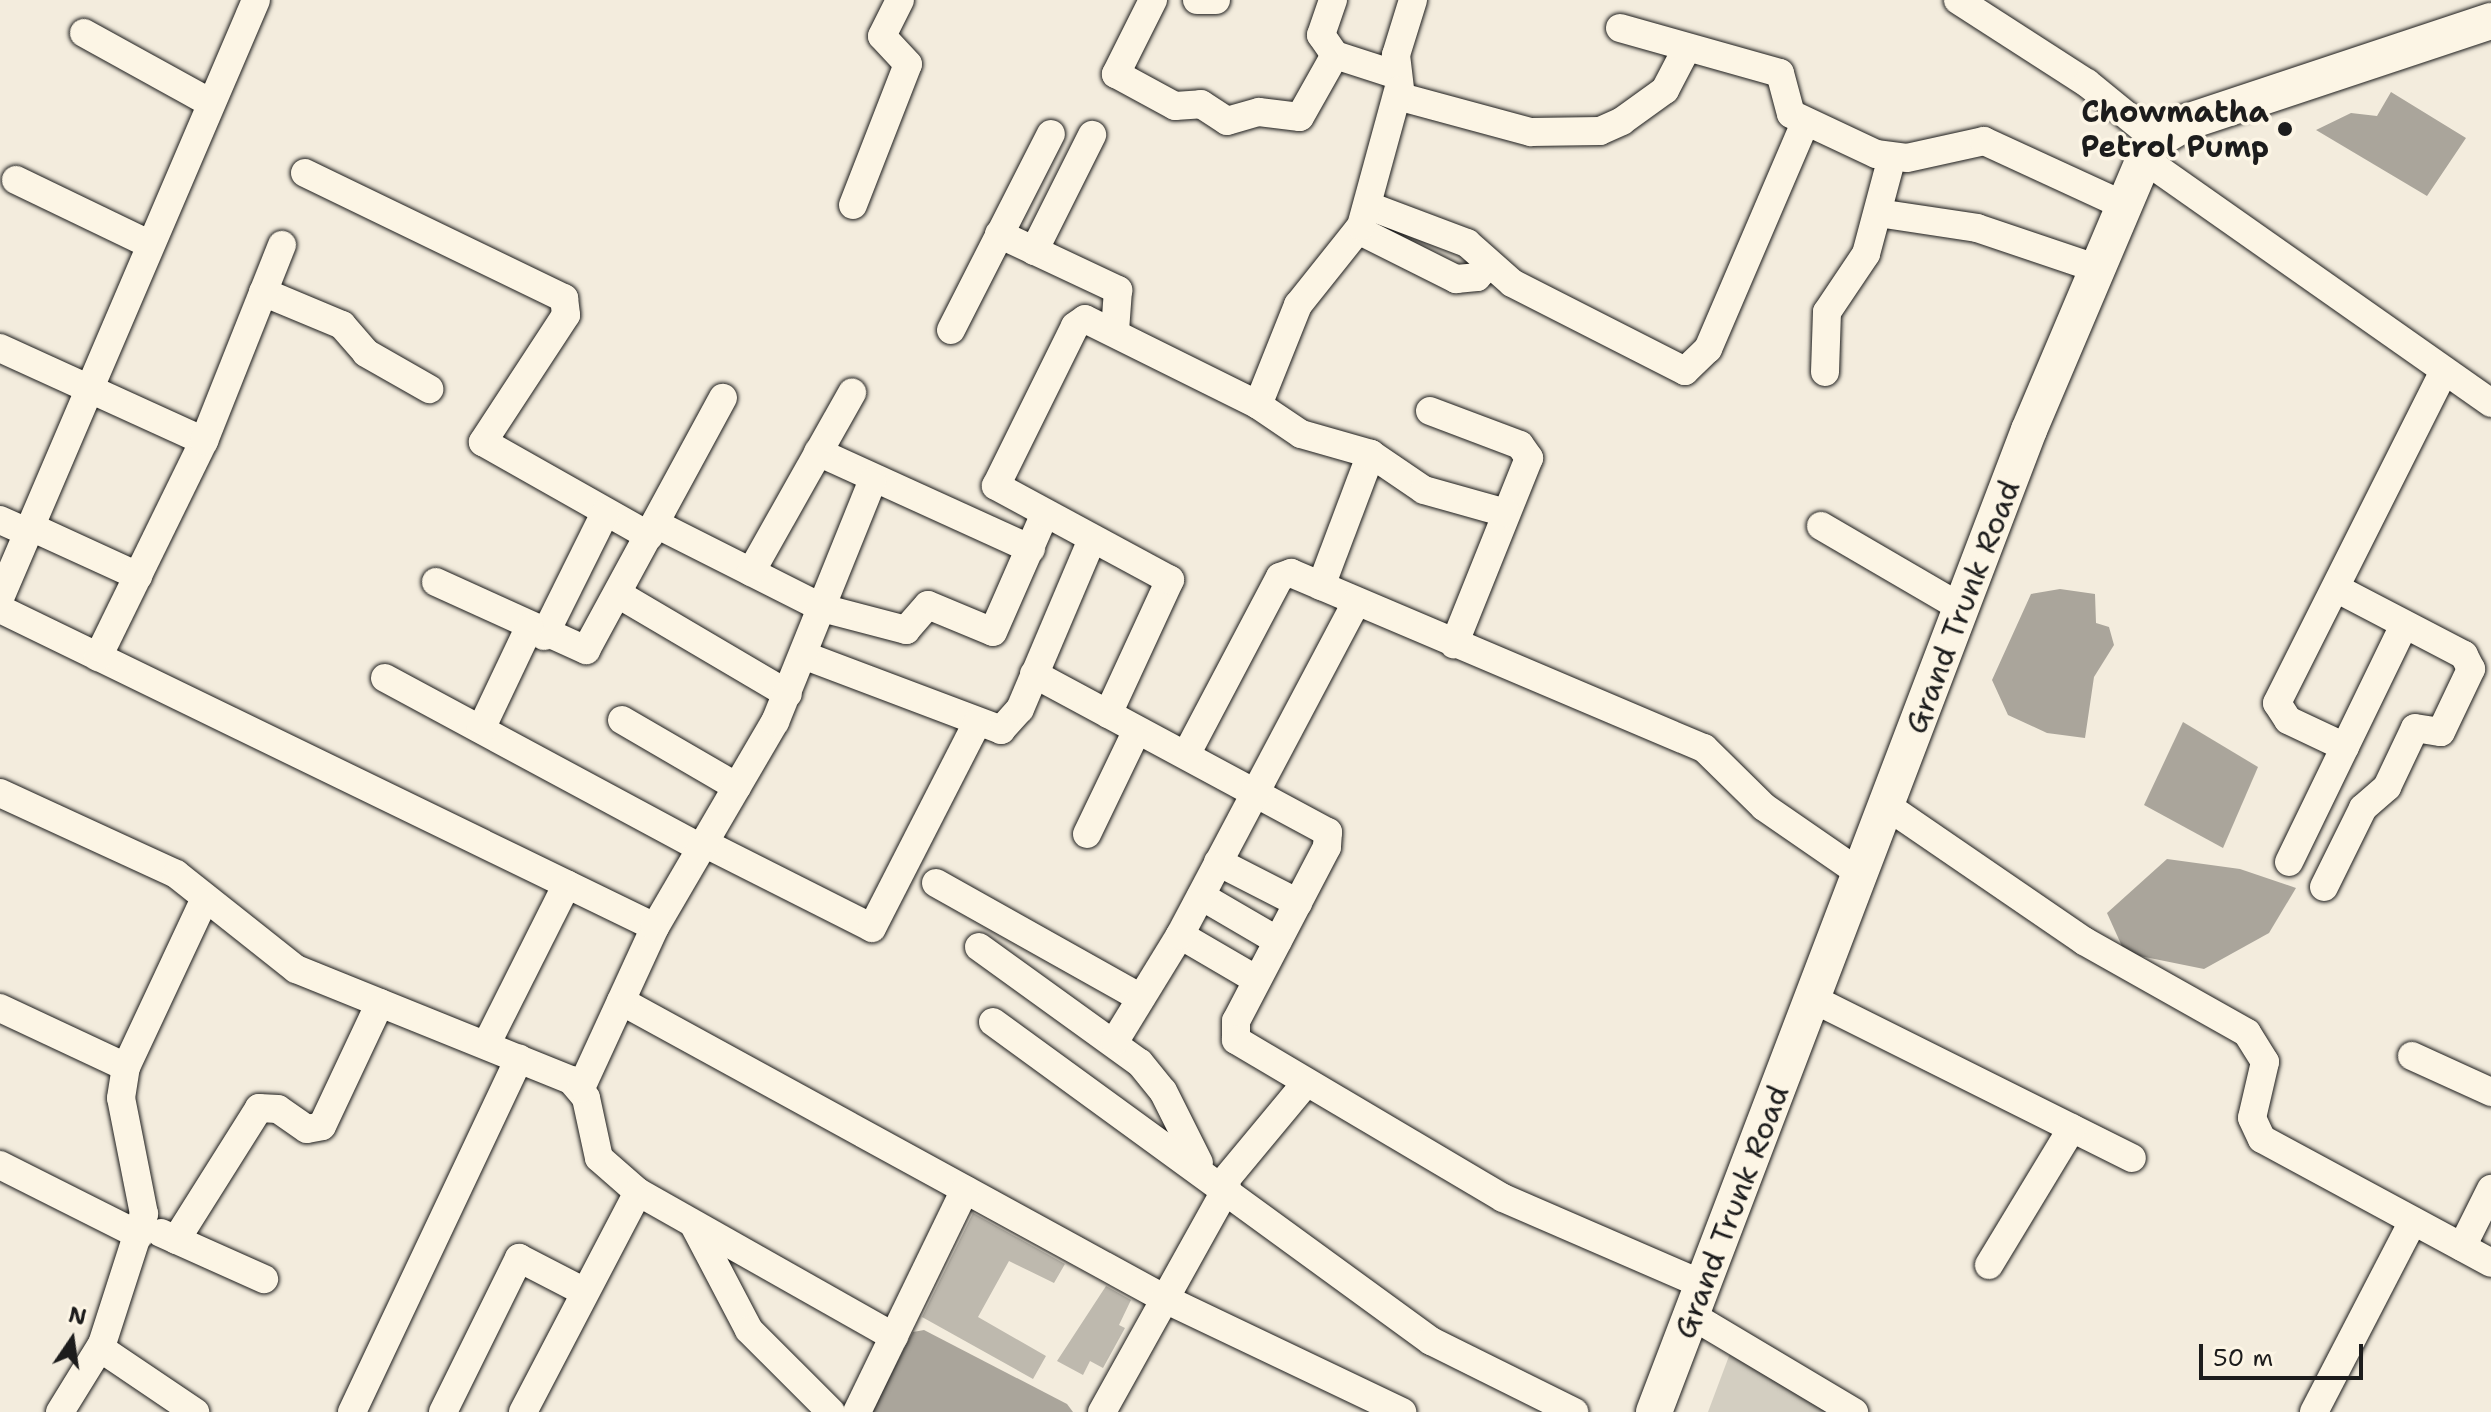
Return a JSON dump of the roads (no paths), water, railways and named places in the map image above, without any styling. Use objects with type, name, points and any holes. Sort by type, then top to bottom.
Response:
[{"type":"main road","points":[[2150,150],[2283,86],[2491,21]]},
{"type":"main road","name":"Grand Trunk Road","points":[[1654,1412],[2095,268],[2121,204],[2150,150]]},
{"type":"street","points":[[0,598],[209,102],[256,0]]},
{"type":"street","points":[[853,205],[908,64],[882,36],[899,0]]},
{"type":"street","points":[[1153,0],[1116,74],[1175,106],[1201,104],[1227,121],[1259,112],[1300,117],[1335,55]]},
{"type":"street","points":[[1197,0],[1216,0]]},
{"type":"street","points":[[1333,0],[1321,35],[1335,55],[1397,83],[1415,106],[1531,132],[1600,131],[1665,90],[1687,48]]},
{"type":"street","points":[[1258,405],[1298,305],[1364,218],[1397,83],[1397,46],[1413,0]]},
{"type":"street","points":[[1958,0],[2087,83],[2150,150],[2443,373],[2491,403]]},
{"type":"street","points":[[1620,28],[1780,73],[1791,114],[1805,123],[1892,157],[1984,141],[2121,204]]},
{"type":"street","points":[[84,33],[209,102]]},
{"type":"street","points":[[1364,218],[1467,243],[1488,265],[1685,371],[1708,349],[1805,123]]},
{"type":"street","points":[[951,330],[1051,134]]},
{"type":"street","points":[[1034,251],[1092,135]]},
{"type":"street","points":[[1825,372],[1827,312],[1859,270],[1892,157]]},
{"type":"street","points":[[305,173],[564,298],[566,315],[483,442],[605,513],[751,572],[822,608],[906,630],[928,605],[993,632],[1044,516]]},
{"type":"street","points":[[16,180],[149,244]]},
{"type":"street","points":[[1878,213],[1990,231],[2095,268]]},
{"type":"street","points":[[1364,218],[1446,274],[1466,281],[1488,265]]},
{"type":"street","points":[[999,234],[1122,294],[1115,331]]},
{"type":"street","points":[[1446,274],[1467,243]]},
{"type":"street","points":[[98,657],[204,441],[282,245]]},
{"type":"street","points":[[263,292],[342,325],[366,353],[429,389]]},
{"type":"street","points":[[1108,714],[1170,580],[1000,492],[996,480],[1075,326],[1096,320],[1258,405],[1311,439],[1371,454],[1424,490],[1506,513]]},
{"type":"street","points":[[0,348],[204,441]]},
{"type":"street","points":[[2345,747],[2288,720],[2277,703],[2443,373]]},
{"type":"street","points":[[751,572],[852,393]]},
{"type":"street","points":[[436,582],[537,632],[586,650],[723,398]]},
{"type":"street","points":[[1430,411],[1527,450],[1506,513],[1454,645]]},
{"type":"street","points":[[818,452],[872,482],[1031,549]]},
{"type":"street","points":[[1321,586],[1371,454]]},
{"type":"street","points":[[872,482],[788,694],[655,927],[581,1088],[599,1158],[638,1192],[894,1337]]},
{"type":"street","points":[[481,729],[605,513]]},
{"type":"street","points":[[0,520],[138,576]]},
{"type":"street","points":[[1821,526],[1962,608]]},
{"type":"street","points":[[803,655],[1001,730],[1012,723],[1092,539]]},
{"type":"street","points":[[1186,755],[1280,577],[1291,573],[1454,645],[1704,748],[1764,807],[1861,874]]},
{"type":"street","points":[[2324,887],[2369,801],[2387,787],[2415,728],[2441,732],[2471,669],[2464,655],[2336,588]]},
{"type":"street","points":[[618,594],[788,694]]},
{"type":"street","points":[[1115,1041],[1180,935],[1356,602]]},
{"type":"street","points":[[0,609],[655,927]]},
{"type":"street","points":[[2289,862],[2404,625]]},
{"type":"street","points":[[1034,674],[1328,832],[1298,903],[1236,1021],[1236,1040],[1503,1198],[1698,1300],[1854,1412]]},
{"type":"street","points":[[385,678],[703,846],[872,928],[977,723]]},
{"type":"street","points":[[622,720],[737,787]]},
{"type":"street","points":[[1087,834],[1137,730]]},
{"type":"street","points":[[2329,779],[2369,801]]},
{"type":"street","points":[[0,793],[163,867],[280,960],[519,1059],[581,1088]]},
{"type":"street","points":[[1887,806],[2084,941],[2247,1033],[2265,1062],[2253,1130],[2491,1263]]},
{"type":"street","points":[[1218,862],[1298,903]]},
{"type":"street","points":[[936,883],[1141,998]]},
{"type":"street","points":[[486,1045],[567,884]]},
{"type":"street","points":[[1201,896],[1278,941]]},
{"type":"street","points":[[60,1412],[100,1348],[140,1230],[144,1199],[121,1098],[126,1067],[205,898]]},
{"type":"street","points":[[1180,935],[1257,980]]},
{"type":"street","points":[[979,947],[1115,1041],[1163,1091],[1217,1180]]},
{"type":"street","points":[[1815,1000],[2132,1158]]},
{"type":"street","points":[[621,1001],[1165,1299],[1402,1412]]},
{"type":"street","points":[[176,1240],[259,1108],[278,1109],[307,1129],[322,1126],[380,1003]]},
{"type":"street","points":[[0,1008],[126,1067]]},
{"type":"street","points":[[993,1022],[1217,1180],[1431,1341],[1574,1412]]},
{"type":"street","points":[[2412,1056],[2491,1092]]},
{"type":"street","points":[[352,1412],[519,1059]]},
{"type":"street","points":[[1102,1412],[1165,1299],[1217,1180],[1306,1083]]},
{"type":"street","points":[[1989,1265],[2072,1128]]},
{"type":"street","points":[[0,1165],[140,1230],[176,1240],[264,1279]]},
{"type":"street","points":[[2462,1247],[2491,1189]]},
{"type":"street","points":[[857,1412],[965,1190]]},
{"type":"street","points":[[523,1412],[638,1192]]},
{"type":"street","points":[[2314,1412],[2413,1221]]},
{"type":"street","points":[[695,1227],[749,1330],[832,1412]]},
{"type":"street","points":[[443,1412],[519,1258],[585,1292]]},
{"type":"street","points":[[100,1348],[195,1412]]},
{"type":"street","points":[[819,1412],[832,1412]]},
{"type":"place","name":"Chowmatha Petrol Pump","points":[[2285,129]]}]
